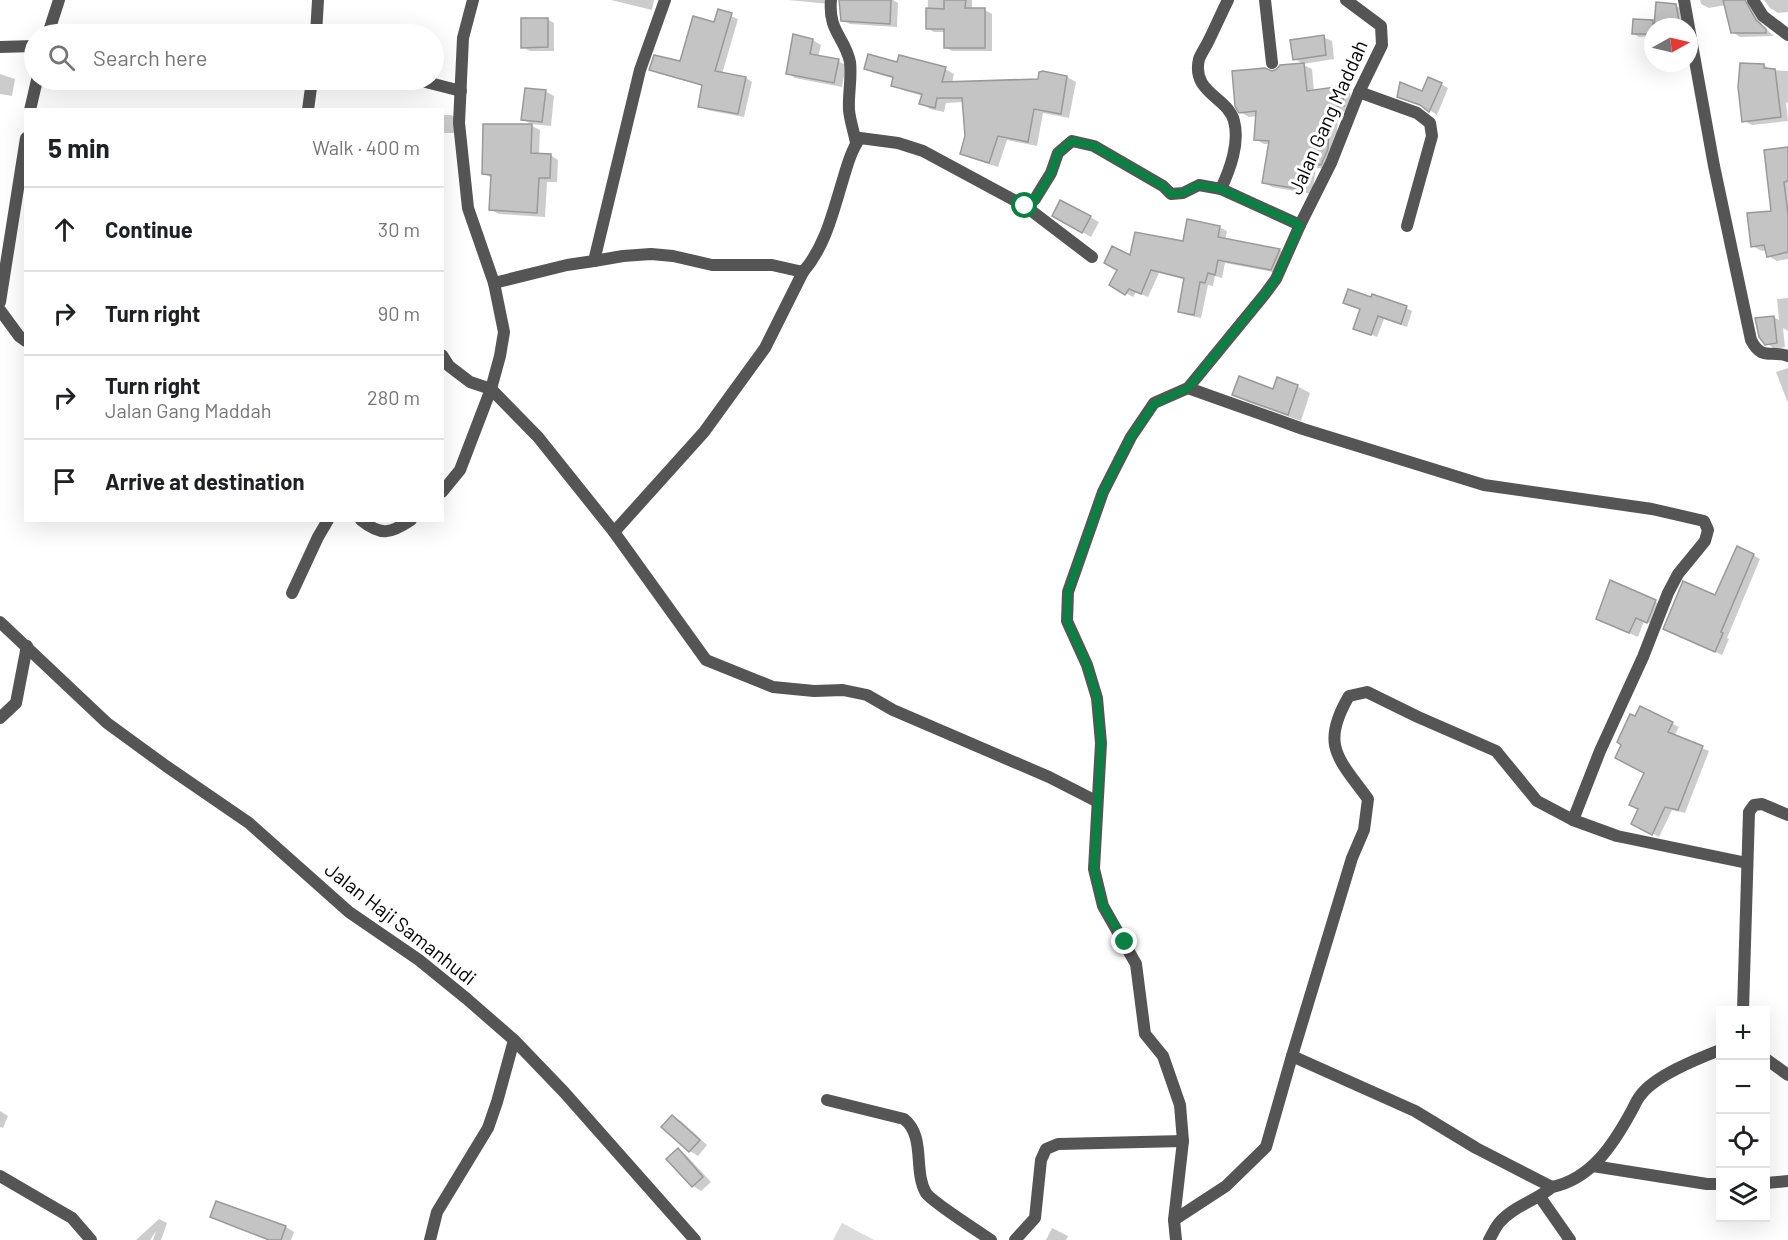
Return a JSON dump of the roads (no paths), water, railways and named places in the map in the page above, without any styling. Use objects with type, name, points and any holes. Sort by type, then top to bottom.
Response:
[{"type":"street","points":[[51,24],[59,0]]},
{"type":"street","points":[[317,24],[318,0]]},
{"type":"street","points":[[444,490],[460,470],[491,389],[504,332],[494,284],[468,208],[459,123],[463,38],[473,0]]},
{"type":"street","points":[[594,261],[640,70],[665,0]]},
{"type":"street","points":[[831,0],[830,13],[833,27],[846,50],[850,63],[849,110],[856,143]]},
{"type":"street","points":[[1221,189],[1230,168],[1236,138],[1234,120],[1227,108],[1207,90],[1199,77],[1199,59],[1228,0]]},
{"type":"street","points":[[1265,0],[1272,63]]},
{"type":"street","name":"Jalan Gang Maddah","points":[[1176,1240],[1174,1220],[1183,1141],[1180,1105],[1163,1056],[1146,1034],[1136,964],[1103,906],[1094,869],[1101,743],[1097,698],[1087,665],[1067,621],[1068,592],[1103,492],[1131,437],[1154,404],[1188,388],[1276,279],[1331,163],[1359,92],[1382,45],[1381,26],[1346,0]]},
{"type":"street","points":[[1684,0],[1714,166],[1751,340],[1756,349],[1764,355],[1788,356]]},
{"type":"street","points":[[1753,0],[1763,16],[1788,35]]},
{"type":"street","points":[[0,47],[24,46]]},
{"type":"street","points":[[444,87],[461,91]]},
{"type":"street","points":[[30,108],[35,90]]},
{"type":"street","points":[[308,108],[311,90]]},
{"type":"street","points":[[1359,92],[1417,113],[1430,123],[1432,136],[1407,226]]},
{"type":"street","points":[[614,532],[704,432],[765,348],[803,272],[815,258],[825,235],[847,163],[860,138],[898,143],[923,151],[1025,206],[1092,257]]},
{"type":"street","points":[[1025,206],[1035,200],[1051,173],[1058,153],[1072,141],[1094,146],[1163,186],[1171,194],[1183,193],[1199,185],[1221,189],[1300,225]]},
{"type":"street","points":[[0,302],[24,151]]},
{"type":"street","points":[[494,284],[567,265],[651,254],[673,256],[712,266],[772,265],[803,272]]},
{"type":"street","points":[[0,310],[24,340]]},
{"type":"street","points":[[444,358],[450,366],[470,382],[491,389],[538,437],[614,532],[706,660],[773,687],[814,691],[843,690],[867,695],[892,710],[1049,777],[1096,801]]},
{"type":"street","points":[[1188,388],[1303,429],[1484,485],[1652,509],[1704,521],[1708,530],[1705,541],[1678,574],[1668,594],[1600,751],[1573,820]]},
{"type":"street","points":[[292,593],[327,522]]},
{"type":"street","points":[[364,522],[380,532],[392,532],[408,522]]},
{"type":"street","name":"Jalan Haji Samanhudi","points":[[0,622],[107,723],[249,823],[349,912],[419,960],[467,999],[514,1041],[564,1092],[695,1240]]},
{"type":"street","points":[[0,718],[16,703],[27,646]]},
{"type":"street","points":[[1174,1220],[1226,1186],[1266,1146],[1352,858],[1364,830],[1368,798],[1339,759],[1333,740],[1338,714],[1348,696],[1367,692],[1496,751],[1537,801],[1573,820],[1617,836],[1747,863]]},
{"type":"street","points":[[1743,1006],[1749,812],[1754,806],[1762,804],[1788,815]]},
{"type":"street","points":[[430,1240],[437,1212],[488,1128],[514,1041]]},
{"type":"street","points":[[1489,1240],[1498,1223],[1510,1213],[1540,1197],[1552,1187],[1564,1185],[1593,1166],[1611,1146],[1640,1095],[1678,1068],[1716,1052]]},
{"type":"street","points":[[1292,1056],[1415,1111],[1476,1148],[1552,1187]]},
{"type":"street","points":[[1767,1060],[1788,1075]]},
{"type":"street","points":[[827,1100],[904,1119],[912,1125],[916,1135],[920,1181],[928,1197],[991,1240]]},
{"type":"street","points":[[1015,1240],[1035,1218],[1041,1160],[1046,1149],[1058,1144],[1183,1141]]},
{"type":"street","points":[[1593,1166],[1697,1183],[1716,1184]]},
{"type":"street","points":[[0,1176],[72,1218],[91,1240]]},
{"type":"street","points":[[1770,1183],[1788,1181]]},
{"type":"street","points":[[1540,1197],[1570,1240]]}]
